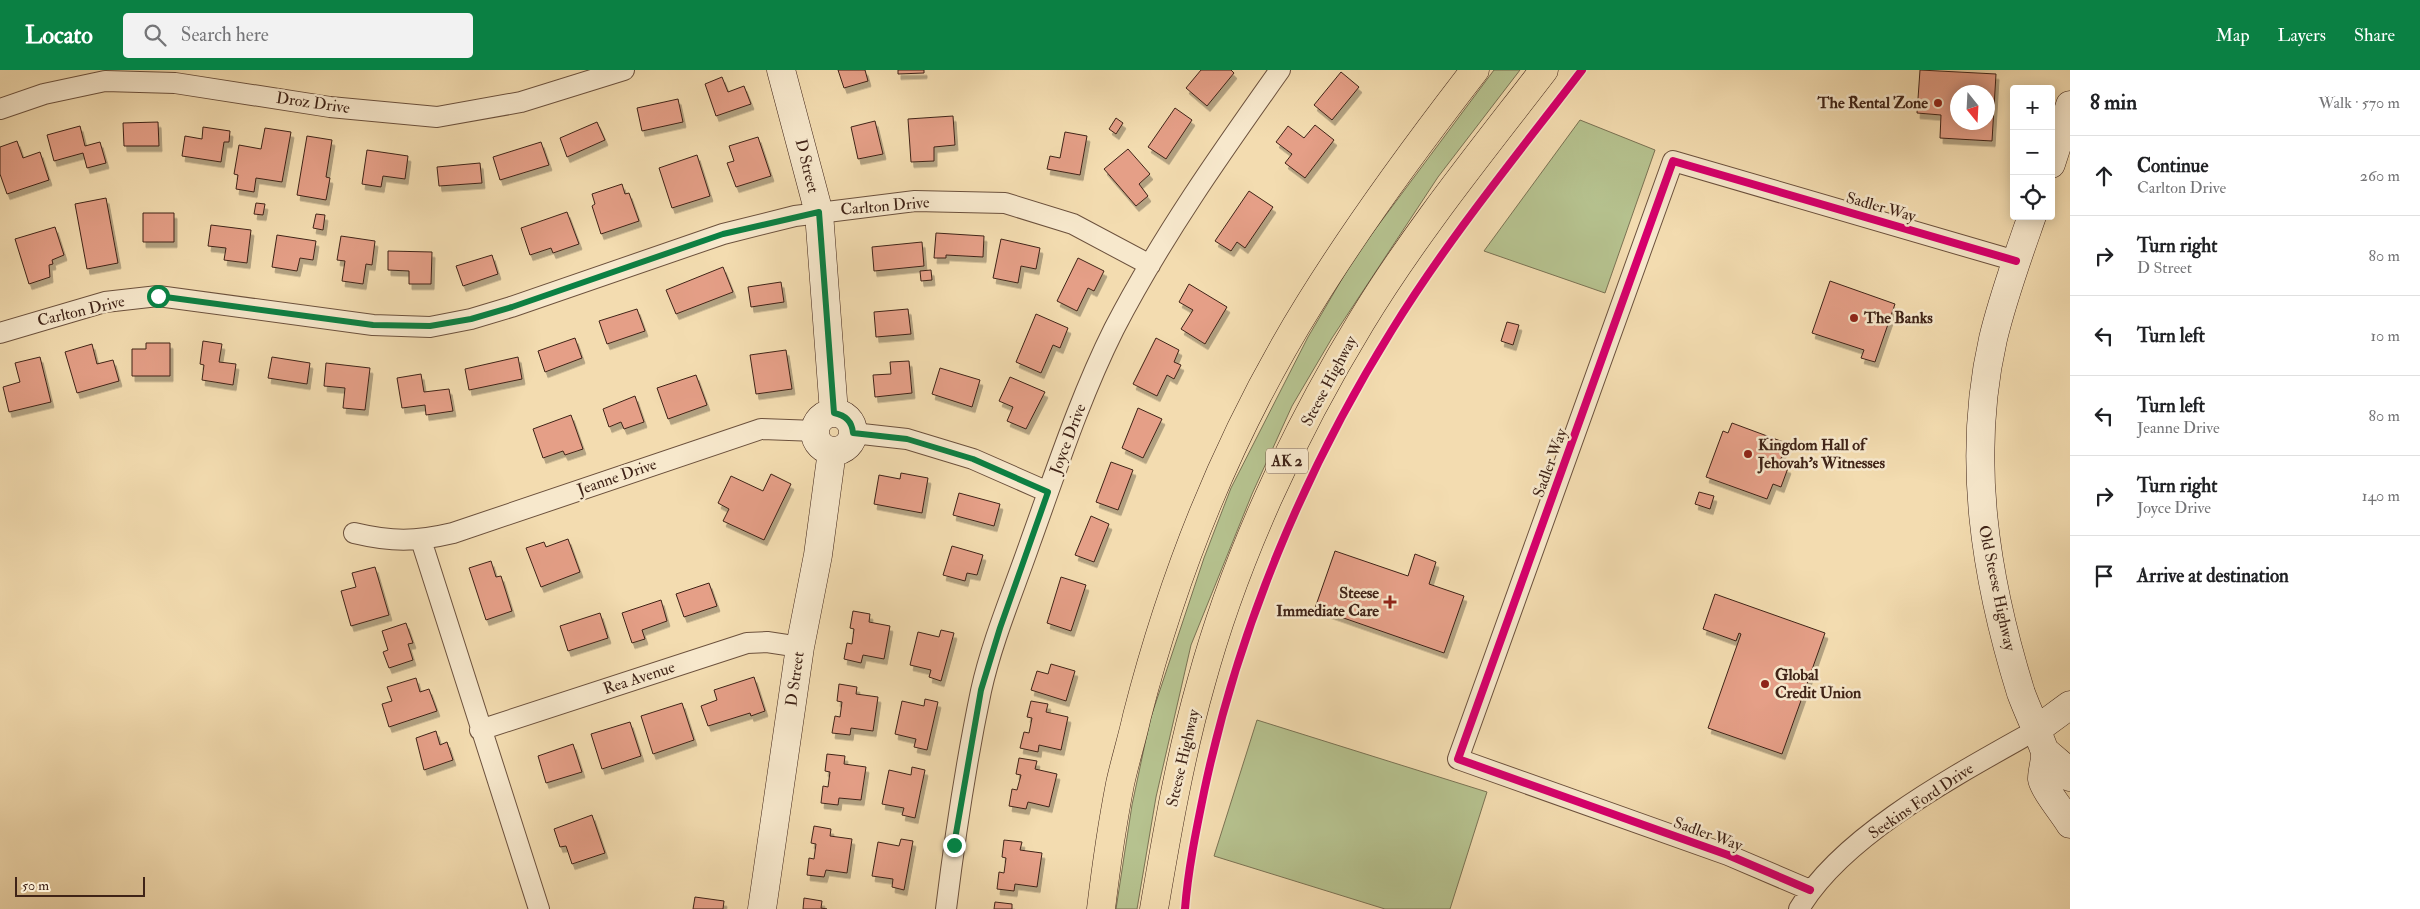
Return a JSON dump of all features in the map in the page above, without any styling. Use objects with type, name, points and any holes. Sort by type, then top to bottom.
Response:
[{"type":"highway","points":[[1101,909],[1120,783],[1152,660],[1171,596],[1216,484],[1254,402],[1309,304],[1370,212],[1475,70]]},
{"type":"highway","name":"Steese Highway","points":[[1154,909],[1173,794],[1201,681],[1237,575],[1261,516],[1305,426],[1361,322],[1409,249],[1544,70]]},
{"type":"street","name":"Droz Drive","points":[[0,109],[44,94],[105,81],[175,83],[330,106],[437,118],[521,102],[624,70]]},
{"type":"street","name":"D Street","points":[[762,909],[800,647],[818,555],[827,432],[819,212],[781,70]]},
{"type":"street","name":"Joyce Drive","points":[[946,909],[954,845],[981,690],[1000,628],[1048,492],[1086,393],[1114,329],[1150,266],[1207,173],[1280,70]]},
{"type":"street","points":[[2055,152],[2070,105]]},
{"type":"street","name":"Sadler Way","points":[[1810,890],[1728,855],[1458,759],[1672,160],[2016,261]]},
{"type":"street","name":"Carlton Drive","points":[[0,333],[105,302],[158,296],[373,325],[430,326],[471,319],[512,307],[723,234],[819,212],[915,201],[1004,203],[1073,224],[1150,266]]},
{"type":"street","name":"Old Steese Highway","points":[[2031,220],[2016,261],[1994,337],[1986,378],[1981,420],[1979,475],[1983,526],[1997,602],[2022,694],[2040,741],[2042,781],[2070,824]]},
{"type":"street","points":[[827,432],[846,417],[850,422],[853,433],[907,439],[973,459],[1048,492]]},
{"type":"street","name":"Jeanne Drive","points":[[354,533],[383,540],[421,540],[463,530],[761,428],[827,432]]},
{"type":"street","points":[[421,540],[480,730],[539,909]]},
{"type":"street","name":"Rea Avenue","points":[[480,730],[747,643],[767,642],[800,647]]},
{"type":"street","points":[[2070,705],[2040,741],[2070,776]]},
{"type":"street","name":"Seekins Ford Drive","points":[[1799,909],[1810,890],[1867,836],[1891,818],[1962,772],[2040,741]]},
{"type":"green space","points":[[1494,70],[1520,70],[1438,177],[1332,338],[1292,406],[1252,494],[1191,645],[1156,797],[1137,909],[1116,909],[1132,805],[1150,720],[1204,558],[1231,488],[1308,337],[1356,255]]},
{"type":"green space","points":[[1580,120],[1655,150],[1605,293],[1484,251]]},
{"type":"green space","points":[[1257,720],[1487,792],[1450,909],[1385,909],[1214,856]]},
{"type":"building","points":[[838,70],[865,70],[868,81],[844,88]]},
{"type":"building","points":[[898,70],[924,70],[924,73],[898,74]]},
{"type":"building","points":[[1201,70],[1231,70],[1234,73],[1207,106],[1186,88]]},
{"type":"building","name":"The Rental Zone","points":[[1920,70],[1996,74],[1995,91],[1995,85],[1950,85],[1950,130],[1993,130],[1992,141],[1940,138],[1941,115],[1917,113]]},
{"type":"building","points":[[1341,72],[1359,87],[1332,120],[1314,105]]},
{"type":"building","points":[[722,77],[728,92],[744,86],[751,104],[716,116],[705,84]]},
{"type":"building","points":[[678,99],[683,122],[642,131],[637,108]]},
{"type":"building","points":[[1175,108],[1192,120],[1166,159],[1148,147]]},
{"type":"building","points":[[953,116],[955,145],[934,147],[934,161],[911,162],[908,119]]},
{"type":"building","points":[[1116,118],[1123,123],[1116,134],[1109,129]]},
{"type":"building","points":[[875,121],[883,154],[858,159],[851,127]]},
{"type":"building","points":[[158,122],[159,146],[124,146],[123,123]]},
{"type":"building","points":[[597,122],[605,140],[567,157],[560,138]]},
{"type":"building","points":[[1315,125],[1334,140],[1305,178],[1285,163],[1292,154],[1276,142],[1288,126],[1304,138]]},
{"type":"building","points":[[80,126],[85,146],[100,142],[106,163],[87,168],[83,153],[54,161],[47,135]]},
{"type":"building","points":[[203,127],[230,131],[229,142],[224,142],[221,162],[182,156],[185,136],[202,139]]},
{"type":"building","points":[[265,128],[291,132],[282,182],[256,178],[254,192],[236,189],[238,175],[234,174],[239,145],[261,149]]},
{"type":"building","points":[[1065,132],[1087,136],[1080,175],[1047,169],[1050,156],[1060,158]]},
{"type":"building","points":[[307,136],[332,140],[326,177],[330,178],[326,200],[297,195]]},
{"type":"building","points":[[758,137],[771,176],[736,187],[727,163],[734,161],[729,146]]},
{"type":"building","points":[[17,141],[23,158],[40,152],[49,180],[7,194],[0,174],[0,147]]},
{"type":"building","points":[[541,142],[549,165],[500,180],[493,157]]},
{"type":"building","points":[[1128,149],[1150,174],[1139,184],[1148,196],[1136,206],[1104,169]]},
{"type":"building","points":[[367,150],[408,156],[405,179],[383,176],[381,187],[362,184]]},
{"type":"building","points":[[697,155],[710,196],[672,208],[659,168]]},
{"type":"building","points":[[480,163],[482,183],[439,186],[437,167]]},
{"type":"building","points":[[622,184],[625,194],[629,193],[639,221],[601,234],[592,206],[595,204],[592,194]]},
{"type":"building","points":[[1249,191],[1273,207],[1245,248],[1237,242],[1231,251],[1215,241]]},
{"type":"building","points":[[106,198],[118,263],[87,269],[75,204]]},
{"type":"building","points":[[256,203],[265,204],[263,215],[254,214]]},
{"type":"building","points":[[567,212],[579,244],[553,253],[551,248],[530,255],[521,228]]},
{"type":"building","points":[[143,213],[174,213],[174,242],[143,242]]},
{"type":"building","points":[[316,214],[325,215],[323,230],[313,228]]},
{"type":"building","points":[[211,225],[251,230],[247,263],[224,260],[226,248],[208,246]]},
{"type":"building","points":[[55,227],[64,255],[52,260],[53,264],[49,265],[50,277],[29,284],[15,239]]},
{"type":"building","points":[[936,233],[984,236],[983,257],[946,255],[946,258],[934,258]]},
{"type":"building","points":[[277,235],[316,241],[313,260],[300,258],[297,271],[272,267]]},
{"type":"building","points":[[341,236],[375,241],[372,265],[366,264],[363,284],[342,281],[345,261],[337,260]]},
{"type":"building","points":[[1001,239],[1040,248],[1036,269],[1021,266],[1018,283],[993,278]]},
{"type":"building","points":[[922,242],[924,266],[874,271],[872,247]]},
{"type":"building","points":[[388,251],[432,252],[431,284],[409,284],[409,271],[388,270]]},
{"type":"building","points":[[492,255],[498,274],[463,286],[456,266]]},
{"type":"building","points":[[1078,258],[1104,271],[1094,291],[1088,288],[1077,311],[1057,301]]},
{"type":"building","points":[[723,267],[733,292],[676,314],[666,290]]},
{"type":"building","points":[[931,270],[932,280],[921,281],[920,271]]},
{"type":"building","name":"The Banks","points":[[1830,281],[1895,304],[1875,362],[1861,358],[1864,350],[1812,333]]},
{"type":"building","points":[[781,282],[784,302],[751,307],[748,287]]},
{"type":"building","points":[[1189,284],[1227,307],[1205,344],[1181,329],[1193,310],[1179,302]]},
{"type":"building","points":[[637,309],[645,331],[607,344],[599,321]]},
{"type":"building","points":[[908,309],[911,334],[876,337],[874,312]]},
{"type":"building","points":[[1036,314],[1068,328],[1060,348],[1053,345],[1041,373],[1016,362]]},
{"type":"building","points":[[1507,322],[1519,325],[1513,345],[1501,341]]},
{"type":"building","points":[[575,338],[582,358],[545,372],[538,351]]},
{"type":"building","points":[[1156,338],[1179,350],[1174,362],[1181,365],[1174,379],[1167,375],[1157,396],[1133,384]]},
{"type":"building","points":[[203,341],[222,344],[219,362],[236,364],[233,385],[202,380],[204,365],[200,364]]},
{"type":"building","points":[[146,343],[170,343],[170,376],[132,376],[132,349],[146,349]]},
{"type":"building","points":[[92,344],[97,364],[113,360],[119,381],[77,393],[65,352]]},
{"type":"building","points":[[786,350],[792,389],[756,394],[750,355]]},
{"type":"building","points":[[40,357],[51,402],[9,412],[3,387],[20,382],[15,363]]},
{"type":"building","points":[[272,357],[310,363],[307,384],[268,378]]},
{"type":"building","points":[[518,357],[522,379],[469,390],[465,369]]},
{"type":"building","points":[[909,361],[912,393],[875,397],[873,375],[891,374],[890,362]]},
{"type":"building","points":[[326,363],[370,368],[365,410],[343,408],[345,388],[324,386]]},
{"type":"building","points":[[940,368],[980,380],[972,407],[932,394]]},
{"type":"building","points":[[421,374],[424,392],[449,389],[453,411],[426,415],[425,405],[402,408],[397,378]]},
{"type":"building","points":[[696,375],[707,405],[668,419],[657,388]]},
{"type":"building","points":[[1010,377],[1045,392],[1026,429],[1007,421],[1013,407],[999,401]]},
{"type":"building","points":[[635,396],[644,422],[624,429],[621,422],[609,427],[603,409]]},
{"type":"building","points":[[1138,408],[1162,419],[1143,458],[1122,448]]},
{"type":"building","points":[[571,415],[583,449],[565,455],[563,451],[543,458],[533,429]]},
{"type":"building","name":"Kingdom Hall of Jehovah's Witnesses","points":[[1732,423],[1786,443],[1779,465],[1788,468],[1781,487],[1773,484],[1767,499],[1706,477],[1723,431],[1728,433]]},
{"type":"building","points":[[1111,462],[1133,470],[1118,510],[1096,502]]},
{"type":"building","points":[[901,473],[928,478],[922,513],[874,504],[879,475],[900,479]]},
{"type":"building","points":[[771,474],[791,484],[764,540],[723,521],[729,509],[718,503],[731,476],[763,491]]},
{"type":"building","points":[[1699,492],[1714,496],[1710,509],[1695,504]]},
{"type":"building","points":[[959,493],[1000,504],[994,526],[953,515]]},
{"type":"building","points":[[1091,516],[1109,524],[1094,562],[1075,555]]},
{"type":"building","points":[[568,539],[580,572],[541,587],[526,548],[544,542],[546,547]]},
{"type":"building","points":[[952,546],[983,555],[977,575],[967,573],[965,581],[943,575]]},
{"type":"building","name":"Steese Immediate Care","points":[[1335,551],[1408,576],[1415,554],[1436,562],[1429,584],[1464,596],[1444,653],[1315,608]]},
{"type":"building","points":[[491,561],[496,577],[501,576],[512,611],[486,620],[469,568]]},
{"type":"building","points":[[375,567],[389,615],[351,626],[341,591],[356,587],[352,573]]},
{"type":"building","points":[[1061,577],[1086,585],[1071,631],[1047,623]]},
{"type":"building","points":[[709,583],[717,606],[684,617],[676,594]]},
{"type":"building","name":"Global Credit Union","points":[[1715,594],[1825,633],[1782,754],[1708,728],[1741,634],[1739,633],[1736,641],[1703,629]]},
{"type":"building","points":[[661,600],[667,621],[642,630],[645,639],[632,643],[622,613]]},
{"type":"building","points":[[853,611],[870,614],[869,622],[890,626],[884,659],[863,655],[861,663],[844,659],[847,643],[852,644],[854,629],[850,628]]},
{"type":"building","points":[[600,613],[608,638],[568,651],[560,626]]},
{"type":"building","points":[[406,623],[413,643],[408,644],[413,660],[389,668],[383,652],[388,650],[382,631]]},
{"type":"building","points":[[941,630],[954,633],[941,681],[929,677],[931,670],[910,665],[918,632],[939,637]]},
{"type":"building","points":[[1051,664],[1075,671],[1066,701],[1031,690],[1037,671],[1048,674]]},
{"type":"building","points":[[754,677],[765,711],[751,716],[750,713],[708,726],[701,706],[717,700],[714,690]]},
{"type":"building","points":[[416,678],[420,692],[429,689],[437,711],[389,727],[382,704],[392,701],[387,687]]},
{"type":"building","points":[[839,684],[857,687],[856,694],[878,697],[873,731],[851,728],[850,735],[832,733],[835,716],[840,717],[842,702],[837,701]]},
{"type":"building","points":[[925,699],[938,702],[927,750],[914,747],[916,739],[895,734],[902,701],[924,706]]},
{"type":"building","points":[[1031,701],[1048,704],[1046,712],[1068,717],[1061,750],[1039,745],[1038,752],[1020,748],[1024,732],[1029,733],[1032,718],[1027,717]]},
{"type":"building","points":[[682,703],[694,740],[653,754],[641,716]]},
{"type":"building","points":[[630,722],[641,756],[602,769],[591,734]]},
{"type":"building","points":[[436,731],[440,745],[447,742],[453,760],[424,770],[416,738]]},
{"type":"building","points":[[573,744],[582,772],[546,783],[538,756]]},
{"type":"building","points":[[827,754],[845,756],[844,764],[866,767],[861,800],[839,798],[838,805],[821,803],[823,786],[828,787],[830,772],[825,771]]},
{"type":"building","points":[[1019,758],[1037,761],[1035,769],[1057,774],[1049,807],[1028,802],[1026,809],[1009,806],[1012,789],[1017,790],[1021,775],[1016,774]]},
{"type":"building","points":[[912,767],[925,770],[915,818],[902,815],[904,808],[882,804],[889,770],[911,775]]},
{"type":"building","points":[[592,815],[605,853],[572,864],[566,846],[560,847],[554,829]]},
{"type":"building","points":[[814,826],[831,829],[830,836],[852,839],[847,873],[826,870],[824,877],[807,875],[809,858],[814,859],[816,844],[811,843]]},
{"type":"building","points":[[901,839],[913,841],[904,890],[892,887],[893,879],[872,876],[878,842],[899,846]]},
{"type":"building","points":[[1004,840],[1022,842],[1020,850],[1042,853],[1037,887],[1015,884],[1014,891],[997,889],[999,872],[1004,873],[1006,858],[1002,857]]},
{"type":"building","points":[[695,897],[724,901],[723,909],[693,909]]},
{"type":"building","points":[[804,898],[822,901],[821,908],[827,909],[803,909]]},
{"type":"building","points":[[995,902],[1012,904],[1012,909],[994,909]]},
{"type":"cycle path","points":[[1185,909],[1190,865],[1204,792],[1218,731],[1235,671],[1255,612],[1303,495],[1330,439],[1360,384],[1414,296],[1484,198],[1582,70]]},
{"type":"cycle path","points":[[1810,890],[1728,855],[1458,759],[1673,161],[2016,261]]},
{"type":"place","name":"The Rental Zone","points":[[1938,103]]},
{"type":"place","name":"The Banks","points":[[1854,318]]},
{"type":"place","name":"Kingdom Hall of Jehovah's Witnesses","points":[[1748,454]]},
{"type":"place","name":"Steese Immediate Care","points":[[1390,602]]},
{"type":"place","name":"Global Credit Union","points":[[1765,684]]},
{"type":"route","points":[[158,296],[373,325],[430,326],[471,319],[512,307],[723,234],[819,212],[834,413],[846,417],[850,422],[853,433],[907,439],[973,459],[1048,492],[1000,628],[981,690],[954,845]]}]
